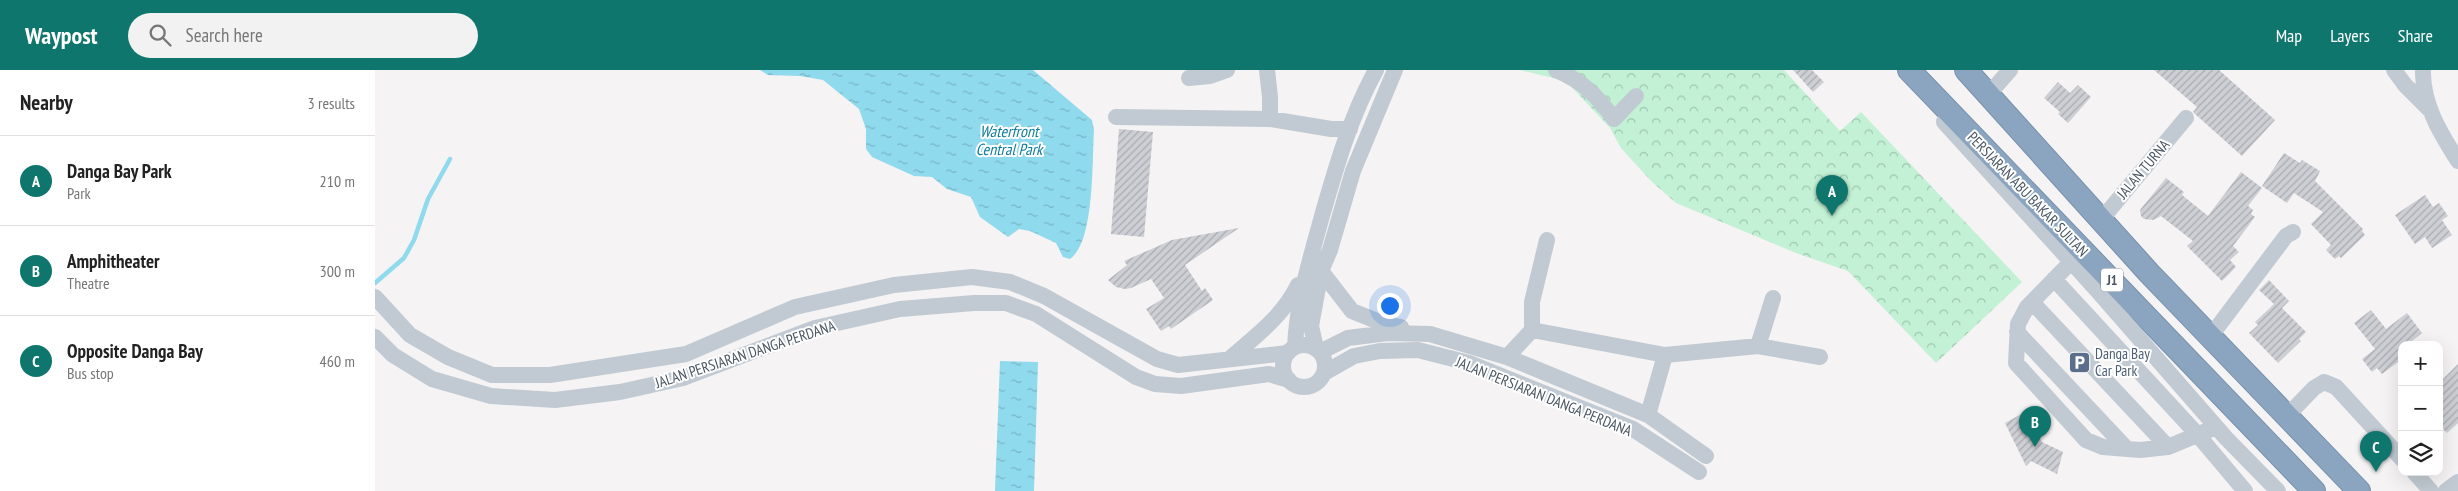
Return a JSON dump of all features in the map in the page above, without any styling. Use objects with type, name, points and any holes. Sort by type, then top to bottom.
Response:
[{"type":"highway","name":"PERSIARAN ABU BAKAR SULTAN","points":[[1907,70],[2314,491]]},
{"type":"highway","name":"J1","points":[[1966,70],[2101,220],[2210,337],[2359,491]]},
{"type":"street","points":[[1189,78],[1210,76],[1227,70]]},
{"type":"street","points":[[1267,70],[1270,97],[1269,119]]},
{"type":"street","points":[[1313,270],[1311,326],[1318,350],[1325,362],[1324,373],[1320,379],[1310,385],[1299,386],[1289,380],[1284,368],[1292,350],[1296,324],[1313,270],[1336,167],[1350,129],[1376,70]]},
{"type":"street","points":[[1229,359],[1289,304],[1330,250],[1353,171],[1395,70]]},
{"type":"street","points":[[1556,70],[1572,76],[1598,96],[1614,119],[1636,96]]},
{"type":"street","points":[[1907,70],[1934,111],[2216,426],[2277,491]]},
{"type":"street","points":[[1988,95],[2010,70]]},
{"type":"street","points":[[2394,70],[2405,85],[2430,110]]},
{"type":"street","points":[[2423,70],[2423,81],[2430,110],[2439,131],[2458,162]]},
{"type":"street","points":[[1116,117],[1269,119],[1331,129],[1350,129]]},
{"type":"street","name":"JALAN TURNA","points":[[2101,220],[2186,118]]},
{"type":"street","points":[[2210,337],[2286,236],[2293,232]]},
{"type":"street","points":[[1507,357],[1532,330],[1532,302],[1547,240]]},
{"type":"street","points":[[2071,262],[2032,302],[2019,324],[2016,363],[2086,440],[2103,447],[2139,450],[2167,447],[2216,426]]},
{"type":"street","points":[[1313,270],[1352,311],[1382,323],[1430,334]]},
{"type":"street","name":"JALAN PERSIARAN DANGA PERDANA","points":[[375,297],[410,335],[448,357],[492,375],[550,375],[686,354],[795,307],[894,285],[972,278],[1010,282],[1044,296],[1157,359],[1178,366],[1292,350]]},
{"type":"street","points":[[2054,280],[2197,434],[2245,491]]},
{"type":"street","points":[[1758,346],[1773,298]]},
{"type":"street","name":"JALAN PERSIARAN DANGA PERDANA","points":[[375,337],[393,355],[431,380],[491,396],[555,400],[620,392],[683,378],[824,326],[900,310],[974,302],[1006,303],[1036,314],[1136,377],[1155,384],[1181,386],[1269,374],[1289,380]]},
{"type":"street","points":[[2032,302],[2167,447]]},
{"type":"street","points":[[1532,330],[1665,355],[1758,346],[1820,357]]},
{"type":"street","points":[[2017,332],[2127,449]]},
{"type":"street","name":"JALAN PERSIARAN DANGA PERDANA","points":[[1318,350],[1348,338],[1387,333],[1430,334],[1507,357],[1648,415],[1706,456]]},
{"type":"street","points":[[1292,350],[1306,345],[1318,350]]},
{"type":"street","name":"JALAN PERSIARAN DANGA PERDANA","points":[[1324,373],[1353,356],[1380,351],[1418,350],[1469,363],[1633,430],[1699,472]]},
{"type":"street","points":[[1648,415],[1665,355]]},
{"type":"street","points":[[2286,417],[2314,388],[2324,382],[2336,387],[2398,455]]},
{"type":"street","points":[[2418,476],[2431,491]]},
{"type":"street","points":[[2446,491],[2458,482]]},
{"type":"green space","points":[[1520,70],[1784,70],[1840,131],[1861,112],[2022,282],[1936,363],[1848,271],[1796,253],[1676,203],[1651,181],[1621,148],[1610,128],[1566,81]]},
{"type":"water","name":"Waterfront Central Park","points":[[760,70],[1033,70],[1092,120],[1094,130],[1091,199],[1084,236],[1078,250],[1070,259],[1063,257],[1056,243],[1030,231],[1019,229],[1008,237],[980,217],[971,197],[947,189],[932,177],[914,176],[872,157],[866,149],[866,129],[859,109],[823,80],[800,76],[768,75]]},
{"type":"water","points":[[1000,361],[1038,362],[1034,491],[995,491]]},
{"type":"building","points":[[1793,70],[1812,70],[1824,82],[1813,92]]},
{"type":"building","points":[[2154,70],[2219,70],[2275,120],[2242,156],[2193,112],[2197,107]]},
{"type":"building","points":[[2058,82],[2070,93],[2078,85],[2091,97],[2068,123],[2058,114],[2060,112],[2044,98]]},
{"type":"building","points":[[1119,129],[1153,132],[1144,237],[1111,234]]},
{"type":"building","points":[[2284,153],[2300,163],[2302,160],[2320,171],[2315,181],[2363,229],[2362,231],[2365,235],[2341,258],[2339,256],[2335,259],[2326,250],[2331,245],[2311,224],[2323,212],[2294,193],[2287,203],[2262,186]]},
{"type":"building","points":[[2241,172],[2262,188],[2248,206],[2253,210],[2251,214],[2255,217],[2233,246],[2239,252],[2230,260],[2236,267],[2222,281],[2187,246],[2193,241],[2161,216],[2153,220],[2144,219],[2141,216],[2140,210],[2166,178],[2184,192],[2182,195],[2208,216]]},
{"type":"building","points":[[2425,195],[2433,207],[2439,203],[2448,216],[2442,220],[2452,235],[2432,248],[2425,237],[2415,244],[2395,215]]},
{"type":"building","points":[[1239,228],[1185,265],[1202,291],[1205,288],[1213,300],[1171,329],[1169,326],[1161,331],[1146,309],[1164,298],[1151,279],[1125,289],[1116,287],[1108,280],[1127,265],[1124,261],[1172,240]]},
{"type":"building","points":[[2269,280],[2289,301],[2282,308],[2306,332],[2299,339],[2301,341],[2278,363],[2249,333],[2258,325],[2255,322],[2274,304],[2259,290]]},
{"type":"building","points":[[2371,310],[2386,329],[2407,313],[2422,333],[2412,341],[2398,341],[2398,362],[2382,374],[2377,368],[2372,372],[2362,359],[2375,349],[2354,323]]},
{"type":"building","points":[[2458,364],[2458,423],[2447,433],[2443,429],[2443,379]]},
{"type":"building","points":[[2025,412],[2042,442],[2063,452],[2057,474],[2031,461],[2026,466],[2005,423]]},
{"type":"waterway","points":[[375,283],[404,258],[414,240],[428,199],[450,159]]},
{"type":"place","name":"Danga Bay Park","points":[[1832,216]]},
{"type":"place","name":"Danga Bay Car Park","points":[[2079,362]]},
{"type":"place","name":"Amphitheater","points":[[2035,447]]},
{"type":"place","name":"Opposite Danga Bay","points":[[2376,472]]}]
